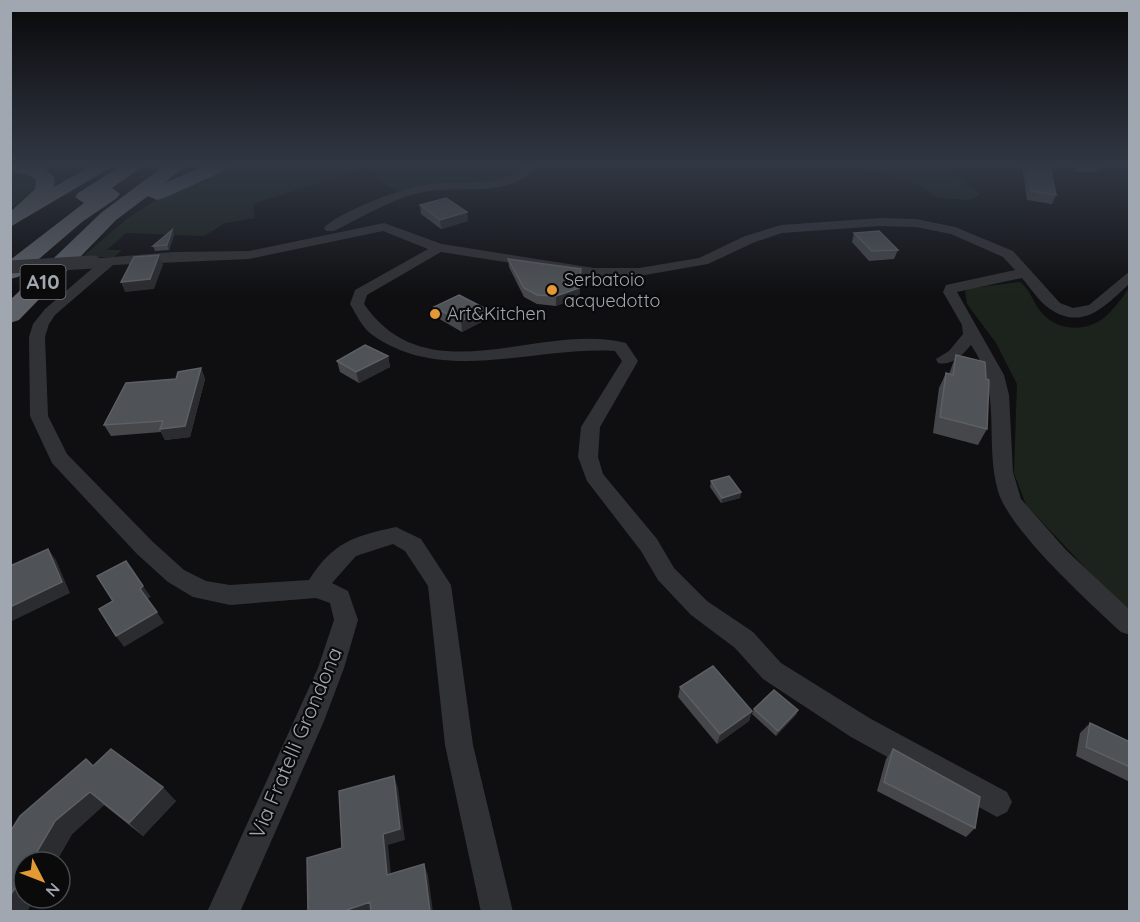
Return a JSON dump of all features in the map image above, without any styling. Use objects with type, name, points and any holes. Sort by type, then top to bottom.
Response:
[{"type":"highway","points":[[10,220],[23,209]]},
{"type":"highway","points":[[10,220],[29,209]]},
{"type":"highway","name":"A10","points":[[10,253],[66,209]]},
{"type":"highway","name":"A10","points":[[10,272],[88,209]]},
{"type":"highway","name":"A10","points":[[10,315],[93,258],[109,216],[118,209]]},
{"type":"highway","points":[[93,258],[124,214],[133,209]]},
{"type":"street","points":[[306,245],[312,237],[369,209]]},
{"type":"street","points":[[10,267],[93,258],[249,255],[306,245],[346,233],[384,227],[439,248],[594,272],[639,272],[704,261],[750,239],[781,229],[880,222],[916,223],[954,231],[984,242],[1008,254],[1024,269],[1028,277],[1054,306],[1083,313],[1094,308],[1130,275]]},
{"type":"street","points":[[439,248],[360,293],[357,304],[375,328],[394,340],[423,352],[444,355],[528,353],[585,344],[620,346],[630,361],[625,373],[589,426],[585,445],[594,476],[649,544],[666,574],[699,608],[744,640],[772,671],[861,728],[998,802]]},
{"type":"street","points":[[93,258],[41,324],[37,337],[39,416],[59,458],[145,548],[176,576],[201,590],[230,595],[316,589],[332,563],[356,544],[396,535],[413,545],[439,585],[459,745],[497,912]]},
{"type":"street","points":[[1024,269],[1017,275],[951,288],[954,300],[970,324],[971,334],[984,350],[999,383],[1003,436],[1001,467],[1010,497],[1058,557],[1130,625]]},
{"type":"street","points":[[945,359],[955,354],[971,334]]},
{"type":"street","name":"Via Fratelli Grondona","points":[[223,912],[310,721],[346,620],[340,598],[331,592],[316,589]]},
{"type":"shaded area","points":[[142,209],[253,209],[255,218],[225,223],[204,236],[126,233],[107,250],[122,250],[114,257],[82,257]]},
{"type":"shaded area","points":[[1020,282],[1047,318],[1072,328],[1089,326],[1105,317],[1129,288],[1129,614],[1026,505],[1014,473],[1017,384],[996,343],[967,304],[965,291],[972,288]]},
{"type":"building","points":[[425,209],[463,209],[467,212],[440,220]]},
{"type":"building","points":[[172,230],[167,245],[153,246]]},
{"type":"building","points":[[879,231],[898,250],[872,251],[854,233]]},
{"type":"building","points":[[159,255],[150,279],[121,282],[134,257]]},
{"type":"building","points":[[508,259],[581,269],[579,288],[556,296],[537,295],[524,288]]},
{"type":"building","points":[[459,295],[486,309],[461,321],[434,307]]},
{"type":"building","points":[[365,345],[388,356],[356,372],[337,361]]},
{"type":"building","points":[[956,355],[985,362],[986,379],[989,380],[987,429],[940,417],[946,373],[953,375]]},
{"type":"building","points":[[201,368],[185,426],[160,429],[163,421],[104,425],[126,383],[176,379],[178,372]]},
{"type":"building","points":[[729,476],[741,492],[722,498],[711,481]]},
{"type":"building","points":[[48,549],[62,582],[10,607],[10,566]]},
{"type":"building","points":[[126,561],[143,586],[140,589],[157,612],[116,636],[99,609],[113,601],[97,576]]},
{"type":"building","points":[[713,666],[752,711],[720,734],[680,687]]},
{"type":"building","points":[[774,690],[798,710],[778,731],[754,709]]},
{"type":"building","points":[[1090,723],[1130,742],[1130,767],[1086,747]]},
{"type":"building","points":[[111,749],[163,787],[129,823],[90,792],[55,821],[38,850],[12,850],[12,893],[10,896],[10,832],[20,816],[86,759],[93,766]]},
{"type":"building","points":[[893,749],[980,797],[975,828],[884,782]]},
{"type":"building","points":[[394,776],[400,829],[383,834],[387,875],[424,864],[430,912],[371,912],[370,902],[341,912],[308,912],[307,858],[342,848],[339,791]]},
{"type":"place","name":"Serbatoio acquedotto","points":[[552,290]]},
{"type":"place","name":"Art&Kitchen","points":[[435,314]]}]
